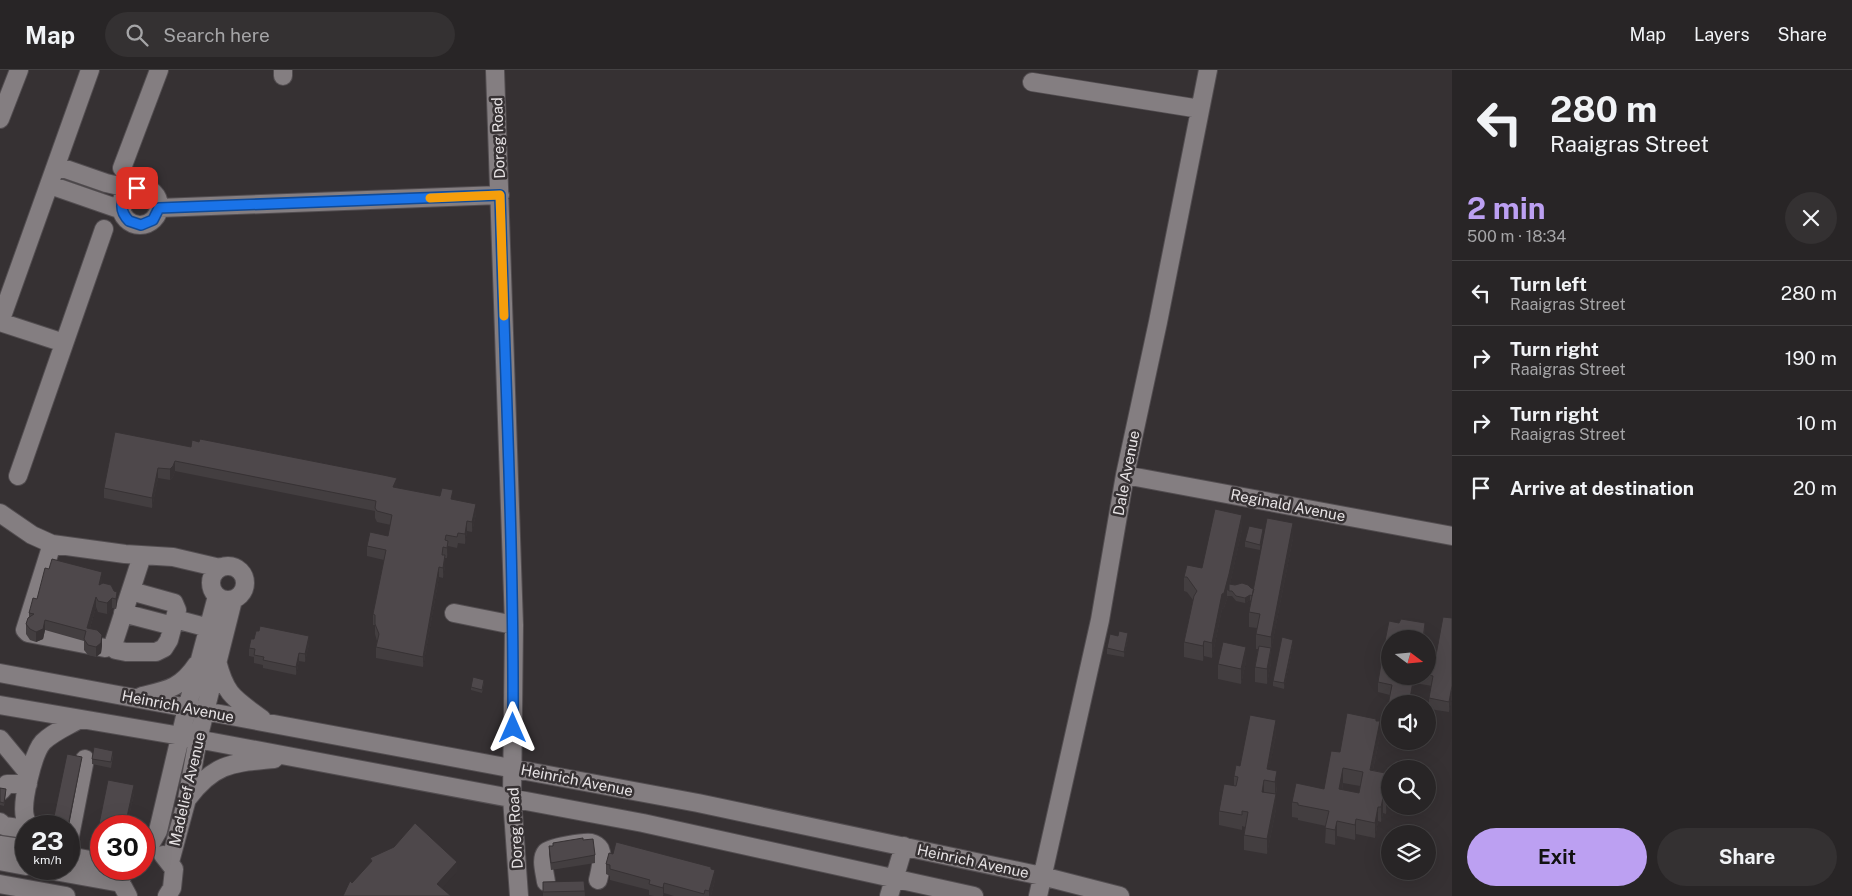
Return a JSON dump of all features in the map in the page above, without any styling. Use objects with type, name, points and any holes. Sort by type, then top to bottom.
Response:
[{"type":"street","points":[[0,119],[19,70]]},
{"type":"street","points":[[64,344],[0,322],[90,70]]},
{"type":"street","points":[[122,168],[159,70]]},
{"type":"street","name":"Doreg Road","points":[[495,70],[514,625],[512,798],[519,896]]},
{"type":"street","name":"Dale Avenue","points":[[1038,896],[1100,620],[1124,475],[1158,322],[1208,70]]},
{"type":"street","points":[[1032,82],[1200,108]]},
{"type":"street","points":[[57,166],[106,183],[132,189],[148,189],[156,197],[159,208],[153,220],[141,225],[129,221],[122,210],[123,198],[132,189]]},
{"type":"street","points":[[50,184],[122,210]]},
{"type":"street","points":[[159,208],[500,195]]},
{"type":"street","points":[[18,476],[104,229]]},
{"type":"street","name":"Reginald Avenue","points":[[1124,475],[1452,536]]},
{"type":"street","points":[[0,513],[32,534],[52,544],[133,556],[195,572],[220,594],[242,593],[245,582],[244,576],[236,568],[225,566],[212,576],[220,594]]},
{"type":"street","points":[[52,544],[26,626],[26,632],[126,652],[156,652],[164,648],[169,640],[177,610],[174,602],[131,591]]},
{"type":"street","points":[[133,556],[173,557],[220,568]]},
{"type":"street","points":[[116,650],[114,642],[131,591],[133,556]]},
{"type":"street","name":"Madelief Avenue","points":[[170,862],[187,799],[205,711],[209,628],[220,594]]},
{"type":"street","name":"Madelief Avenue","points":[[155,836],[158,831],[187,708],[209,658],[220,594]]},
{"type":"street","points":[[124,613],[209,628]]},
{"type":"street","points":[[454,613],[514,625]]},
{"type":"street","points":[[134,698],[168,690],[180,684],[209,658],[228,691],[266,722]]},
{"type":"street","name":"Heinrich Avenue","points":[[0,673],[698,803],[1042,876],[1120,896]]},
{"type":"street","name":"Heinrich Avenue","points":[[0,705],[198,739],[652,825],[974,896]]},
{"type":"street","points":[[24,815],[28,779],[42,744],[80,719]]},
{"type":"street","points":[[479,762],[502,748],[513,728]]},
{"type":"street","points":[[0,739],[28,779]]},
{"type":"street","points":[[0,743],[0,751]]},
{"type":"street","points":[[187,799],[205,778],[224,766],[292,757]]},
{"type":"street","points":[[74,815],[85,759]]},
{"type":"street","points":[[1,791],[7,784],[28,779]]},
{"type":"street","points":[[0,822],[4,826],[15,828]]},
{"type":"street","points":[[546,882],[543,860],[545,853],[550,848],[589,842],[596,844],[600,849],[601,858],[598,880]]},
{"type":"street","points":[[0,845],[15,847]]},
{"type":"street","points":[[889,896],[904,846]]},
{"type":"street","points":[[155,851],[164,856],[174,869],[172,888],[167,896]]},
{"type":"street","points":[[0,861],[15,864]]},
{"type":"street","points":[[80,870],[124,883]]},
{"type":"street","points":[[0,884],[66,896]]},
{"type":"building","points":[[115,432],[191,447],[192,440],[199,442],[200,439],[383,475],[397,478],[393,487],[440,496],[442,488],[453,490],[451,499],[476,504],[472,522],[467,521],[465,534],[458,533],[457,537],[446,535],[445,540],[448,541],[447,548],[443,547],[442,555],[445,555],[443,568],[439,567],[423,657],[376,647],[379,634],[375,624],[375,615],[373,614],[386,550],[367,546],[370,532],[388,536],[392,515],[377,511],[375,508],[376,501],[175,461],[170,469],[158,468],[152,498],[104,488]]},
{"type":"building","points":[[1215,509],[1242,515],[1212,643],[1204,641],[1203,646],[1184,642],[1194,596],[1197,591],[1187,577],[1184,577],[1187,565],[1202,568]]},
{"type":"building","points":[[1267,518],[1293,523],[1271,637],[1256,634],[1260,614],[1249,612]]},
{"type":"building","points":[[1249,526],[1263,529],[1260,545],[1245,541]]},
{"type":"building","points":[[52,559],[102,572],[99,585],[103,583],[111,585],[114,591],[117,592],[116,599],[112,598],[107,603],[98,601],[96,597],[87,628],[97,630],[102,635],[101,643],[96,647],[88,645],[84,639],[86,631],[45,620],[43,629],[36,632],[26,624],[28,618],[34,614],[29,613],[33,598],[37,599],[45,568],[49,569]]},
{"type":"building","points":[[1242,583],[1254,589],[1252,596],[1250,595],[1245,598],[1236,596],[1232,591],[1229,591],[1229,584]]},
{"type":"building","points":[[1443,617],[1452,618],[1452,686],[1449,702],[1436,699],[1436,695],[1430,695],[1431,685],[1436,685],[1436,655]]},
{"type":"building","points":[[1401,619],[1425,623],[1424,630],[1387,630],[1389,621],[1399,623]]},
{"type":"building","points":[[260,626],[309,636],[305,654],[299,653],[296,667],[263,660],[264,657],[254,655],[255,649],[249,648],[251,639],[254,639],[256,631],[259,631]]},
{"type":"building","points":[[1119,631],[1128,633],[1124,652],[1107,648],[1110,634],[1118,636]]},
{"type":"building","points":[[1282,637],[1293,640],[1284,683],[1273,681]]},
{"type":"building","points":[[1223,642],[1246,647],[1241,669],[1218,664]]},
{"type":"building","points":[[1259,646],[1271,648],[1267,669],[1255,667]]},
{"type":"building","points":[[1381,664],[1381,683],[1378,682]]},
{"type":"building","points":[[473,677],[484,680],[482,690],[471,687]]},
{"type":"building","points":[[1392,685],[1412,685],[1411,695],[1390,695]]},
{"type":"building","points":[[1347,713],[1380,721],[1370,770],[1381,772],[1381,807],[1378,807],[1375,823],[1356,819],[1355,825],[1337,821],[1335,830],[1325,828],[1329,811],[1292,802],[1296,783],[1324,789],[1331,751],[1340,752]],"holes":[[[1343,768],[1363,772],[1359,793],[1339,789]]]},
{"type":"building","points":[[1250,715],[1276,720],[1267,769],[1277,771],[1275,782],[1264,780],[1262,792],[1276,794],[1267,839],[1244,835],[1248,812],[1242,811],[1242,815],[1219,811],[1224,784],[1236,786],[1238,777],[1234,776],[1236,765],[1240,766]]},
{"type":"building","points":[[94,747],[113,751],[111,762],[92,759]]},
{"type":"building","points":[[67,754],[82,757],[70,815],[54,815]]},
{"type":"building","points":[[108,780],[134,785],[127,815],[101,815]]},
{"type":"building","points":[[0,788],[6,789],[4,803],[0,802]]},
{"type":"building","points":[[415,823],[457,862],[437,884],[451,896],[343,896],[350,881],[352,883],[372,861],[370,858],[394,847]]},
{"type":"building","points":[[583,838],[583,840],[593,839],[595,855],[551,863],[549,846],[553,846],[553,843]]},
{"type":"building","points":[[616,842],[711,867],[711,869],[715,870],[709,891],[705,890],[704,894],[664,883],[663,888],[649,884],[650,880],[610,869],[610,865],[606,864],[609,853],[613,854]]},
{"type":"building","points":[[584,881],[585,891],[543,892],[543,882]]},
{"type":"slow traffic","points":[[430,198],[500,195],[504,316]]},
{"type":"route","points":[[137,188],[132,189],[123,198],[122,210],[129,221],[137,225],[146,224],[153,220],[159,208],[500,195],[514,625],[513,728]]}]
